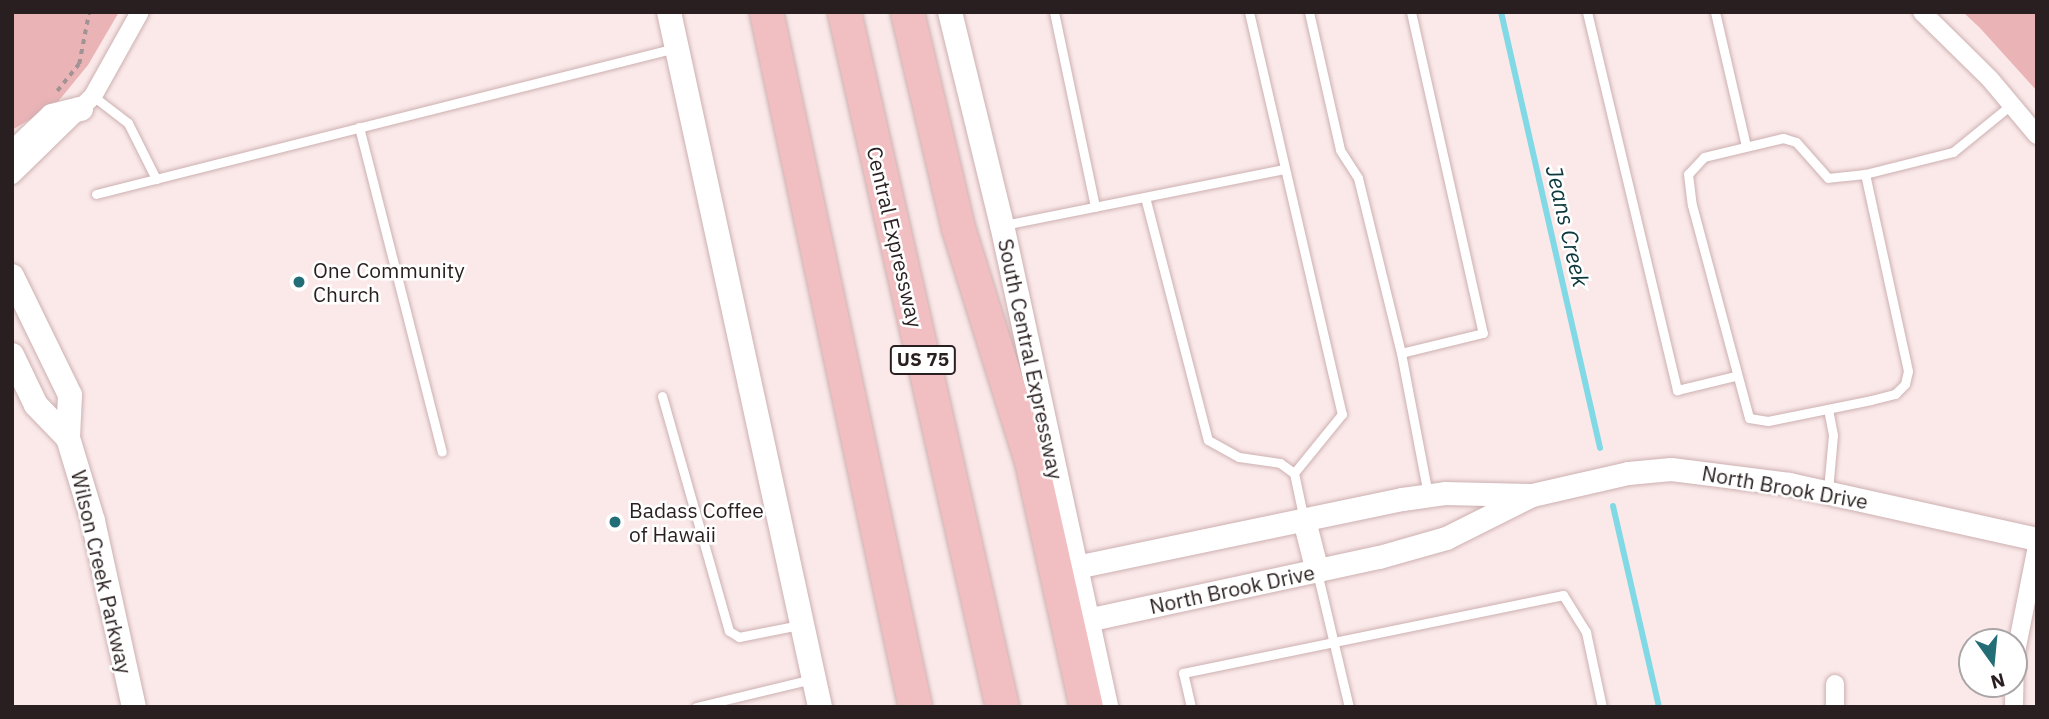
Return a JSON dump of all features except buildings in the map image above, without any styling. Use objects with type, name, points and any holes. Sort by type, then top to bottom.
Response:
[{"type":"highway","points":[[766,12],[915,707]]},
{"type":"highway","name":"Central Expressway","points":[[844,12],[1002,707]]},
{"type":"highway","points":[[907,12],[958,228],[1031,461],[1086,707]]},
{"type":"main road","points":[[669,12],[820,707]]},
{"type":"main road","name":"South Central Expressway","points":[[950,12],[1002,225],[1106,707]]},
{"type":"main road","points":[[12,154],[52,116],[87,103]]},
{"type":"main road","name":"Wilson Creek Parkway","points":[[12,276],[70,395],[68,438],[90,511],[134,707]]},
{"type":"main road","name":"Wilson Creek Parkway","points":[[12,355],[36,404],[68,438]]},
{"type":"street","points":[[12,175],[87,103],[140,12]]},
{"type":"street","points":[[1922,12],[2012,104],[2037,135]]},
{"type":"street","name":"North Brook Drive","points":[[1076,567],[1429,496],[1532,495],[1628,473],[1671,469],[1712,471],[2037,539]]},
{"type":"street","name":"North Brook Drive","points":[[1087,620],[1317,571],[1447,538],[1532,495]]},
{"type":"street","points":[[1304,520],[1317,571]]},
{"type":"street","points":[[2014,707],[2020,628],[2037,546]]},
{"type":"street","points":[[1835,684],[1835,707]]},
{"type":"lane","points":[[1054,12],[1095,207]]},
{"type":"lane","points":[[1249,12],[1283,169],[1342,414],[1294,473]]},
{"type":"lane","points":[[1309,12],[1340,150],[1358,178],[1401,353],[1429,496]]},
{"type":"lane","points":[[1401,353],[1483,333],[1411,12]]},
{"type":"lane","points":[[1587,12],[1676,390],[1735,376]]},
{"type":"lane","points":[[1715,12],[1746,146]]},
{"type":"lane","points":[[96,194],[676,47]]},
{"type":"lane","points":[[87,103],[128,123],[156,179]]},
{"type":"lane","points":[[1865,174],[1908,371],[1905,384],[1895,394],[1755,421],[1744,411],[1688,174],[1704,157],[1783,138],[1796,142],[1828,178],[1865,174],[1953,152],[2012,104]]},
{"type":"lane","points":[[359,127],[442,452]]},
{"type":"lane","points":[[1002,225],[1283,169]]},
{"type":"lane","points":[[1145,197],[1208,440],[1239,457],[1280,463],[1294,473],[1304,520]]},
{"type":"lane","points":[[662,396],[729,631],[739,636],[801,624]]},
{"type":"lane","points":[[1828,409],[1833,435],[1828,494]]},
{"type":"lane","points":[[1317,571],[1349,707]]},
{"type":"lane","points":[[1191,707],[1183,673],[1333,639],[1563,595],[1586,632],[1602,707]]},
{"type":"lane","points":[[696,707],[814,679]]},
{"type":"path","points":[[49,102],[79,64],[89,12]]},
{"type":"shaded area","points":[[12,12],[119,12],[88,65],[56,104],[12,130]]},
{"type":"shaded area","points":[[1963,12],[2037,12],[2037,91],[1980,28]]},
{"type":"waterway","name":"Jeans Creek","points":[[1501,12],[1600,448]]},
{"type":"waterway","name":"Jeans Creek","points":[[1613,506],[1659,707]]},
{"type":"place","name":"One Community Church","points":[[299,282]]},
{"type":"place","name":"Badass Coffee of Hawaii","points":[[615,522]]}]
